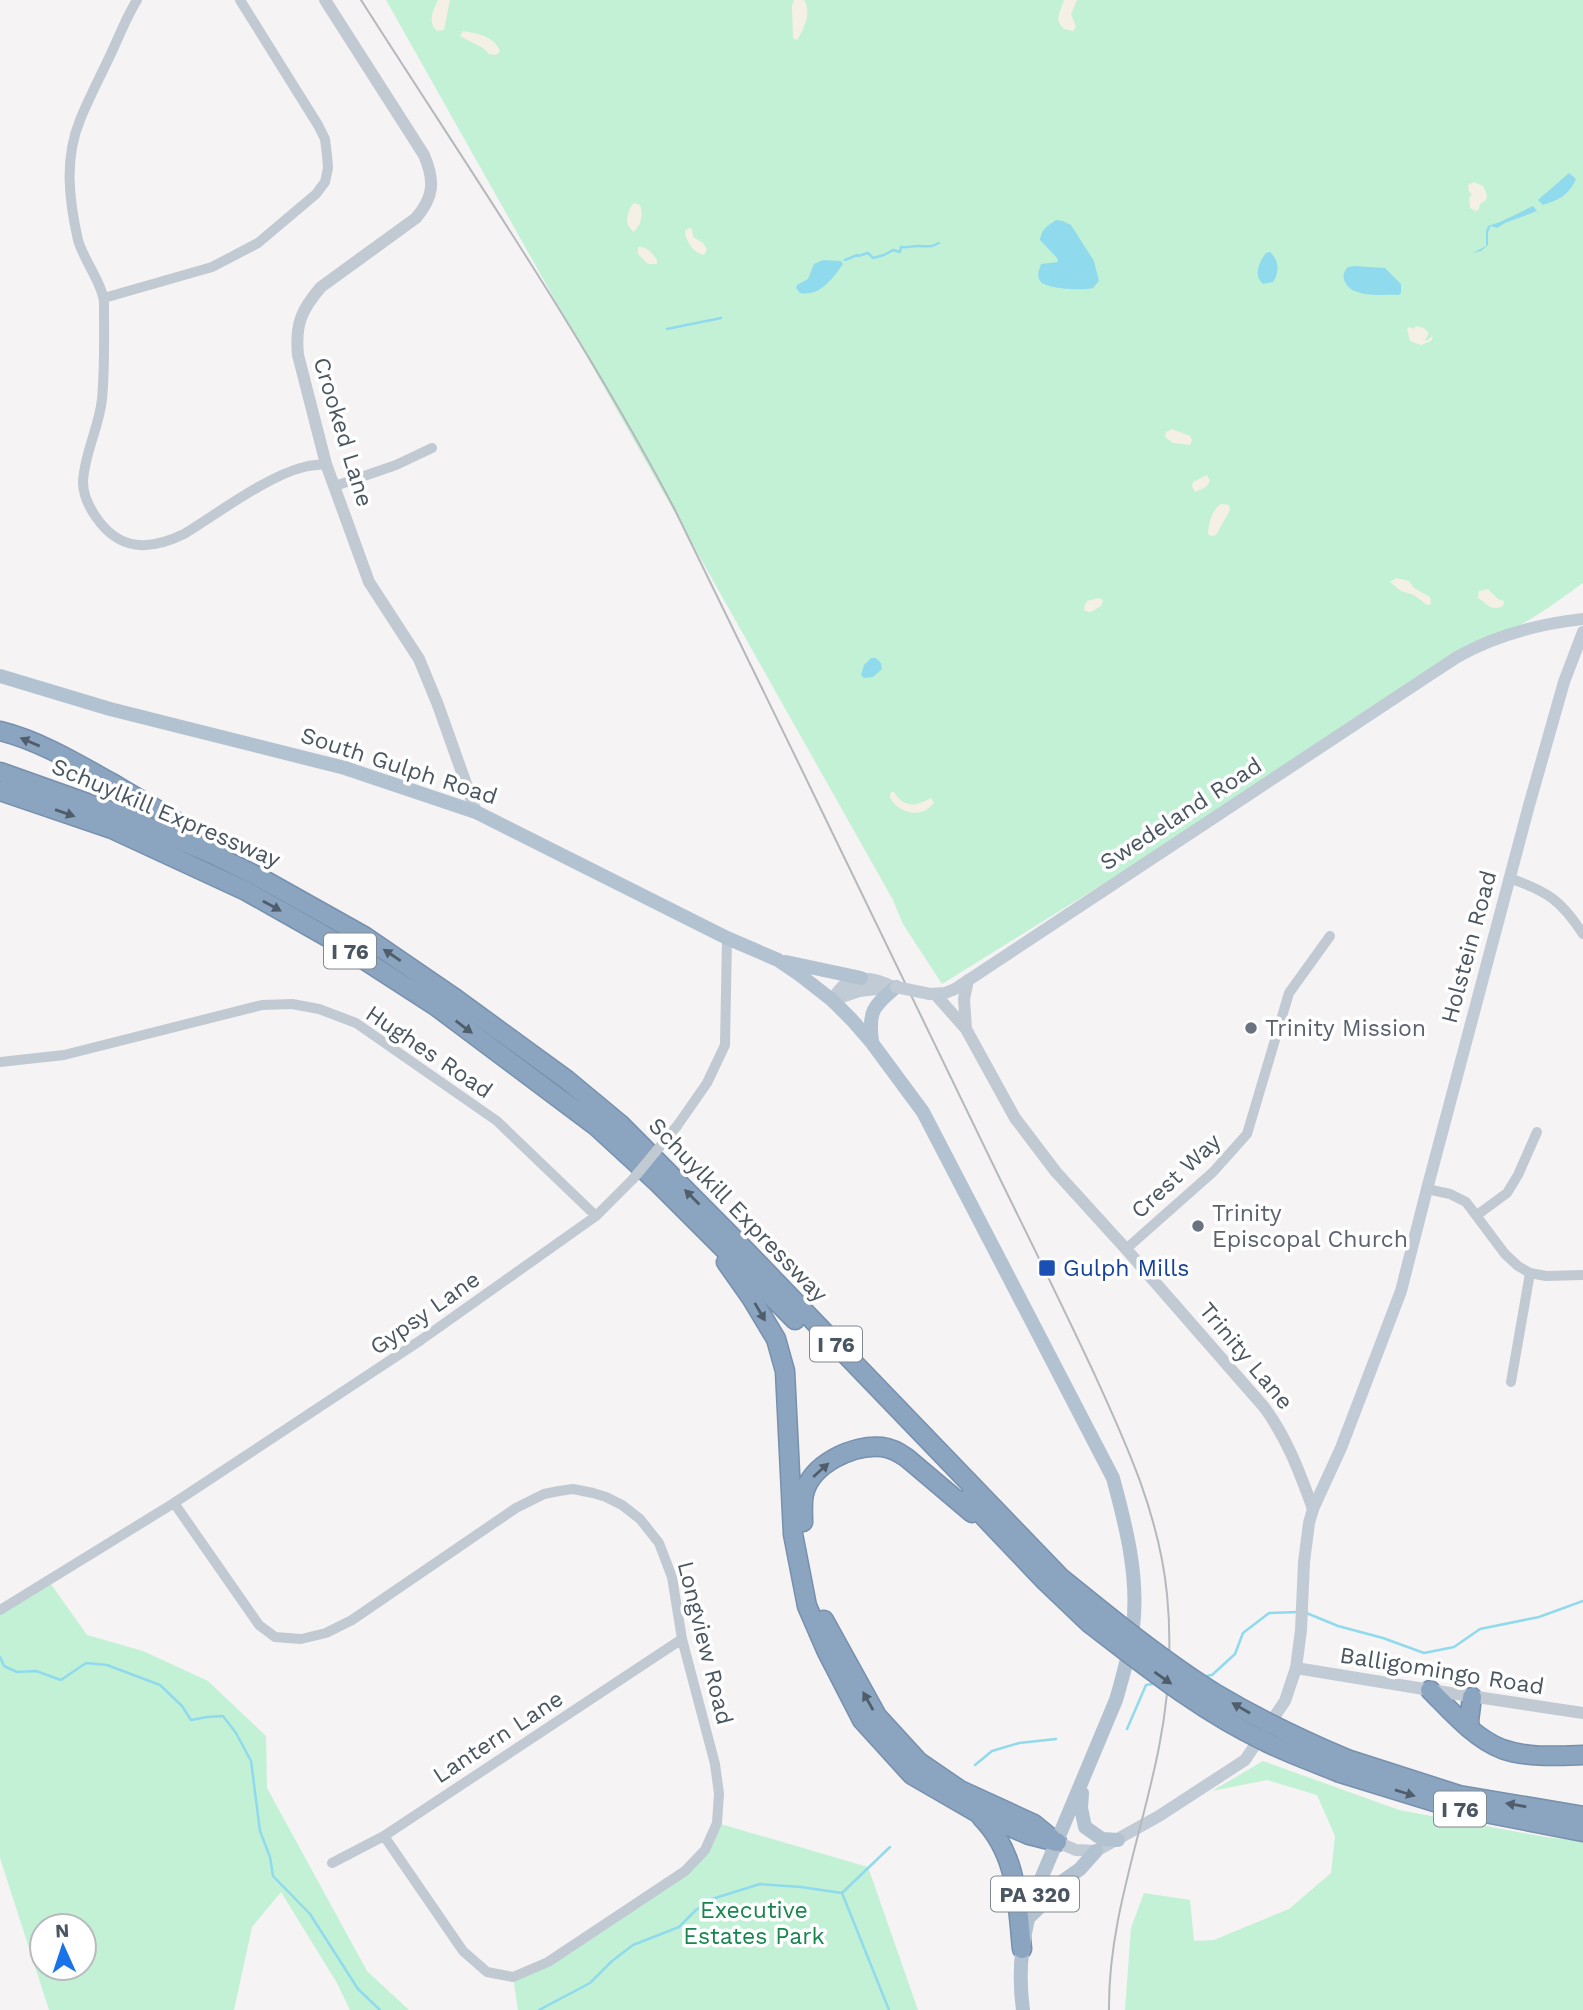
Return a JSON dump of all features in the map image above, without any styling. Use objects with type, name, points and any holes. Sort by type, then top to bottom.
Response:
[{"type":"highway","points":[[0,731],[24,739],[79,765],[182,824],[257,876]]},
{"type":"highway","name":"Schuylkill Expressway","points":[[0,772],[118,814],[257,876],[364,936],[567,1080],[620,1124],[749,1254],[1045,1561],[1095,1617]]},
{"type":"highway","name":"Schuylkill Expressway","points":[[0,791],[112,829],[246,891],[338,943],[437,1007],[596,1126],[762,1285],[904,1430],[1020,1555],[1095,1617],[1141,1643],[1216,1694],[1344,1766],[1444,1805],[1583,1832]]},
{"type":"highway","points":[[657,1182],[717,1250],[752,1298],[775,1339],[785,1371],[793,1534],[807,1606],[862,1720],[912,1775],[976,1812],[1029,1835],[1057,1842]]},
{"type":"highway","points":[[1020,1555],[927,1474],[899,1453],[883,1447],[863,1448],[837,1457],[814,1474],[804,1493],[803,1529],[816,1606],[877,1716],[919,1762],[960,1790],[1034,1824],[1057,1842]]},
{"type":"highway","points":[[1430,1690],[1486,1741],[1503,1749],[1542,1756],[1583,1755]]},
{"type":"highway","points":[[1471,1728],[1469,1721],[1472,1697]]},
{"type":"highway","name":"Schuylkill Expressway","points":[[1344,1766],[1459,1795],[1583,1816]]},
{"type":"highway","points":[[976,1812],[1002,1844],[1011,1866],[1017,1895],[1022,1949]]},
{"type":"main road","name":"Swedeland Road","points":[[932,994],[945,993],[968,980],[1457,657],[1503,636],[1546,624],[1583,619]]},
{"type":"main road","name":"Holstein Road","points":[[1313,1509],[1341,1448],[1401,1291],[1509,878],[1564,682],[1583,632]]},
{"type":"main road","name":"South Gulph Road","points":[[0,676],[110,709],[345,768],[476,812],[727,938],[778,960],[832,1000],[872,1043],[923,1112],[1113,1478],[1128,1542],[1133,1590],[1133,1625],[1116,1700],[1083,1781]]},
{"type":"main road","points":[[778,960],[862,978],[879,979],[895,987],[932,994]]},
{"type":"main road","points":[[832,1000],[843,986],[862,978]]},
{"type":"main road","points":[[832,1000],[859,991],[895,987]]},
{"type":"main road","points":[[872,1043],[869,1024],[871,1014],[895,987]]},
{"type":"main road","name":"PA 320","points":[[1023,2010],[1020,1984],[1022,1949],[1028,1918],[1036,1891],[1057,1842],[1076,1850],[1096,1851],[1159,1816],[1245,1760],[1285,1701],[1296,1668],[1304,1591],[1304,1562],[1313,1509]]},
{"type":"main road","name":"Balligomingo Road","points":[[1296,1668],[1430,1690]]},
{"type":"main road","points":[[1057,1842],[1083,1781]]},
{"type":"main road","points":[[1083,1781],[1081,1808],[1085,1827],[1102,1839],[1118,1840]]},
{"type":"main road","points":[[1028,1918],[1043,1905],[1060,1883],[1080,1869],[1096,1851]]},
{"type":"street","points":[[137,0],[79,121],[70,164],[71,205],[79,244],[104,298],[102,399],[100,417],[87,461],[84,493],[94,515],[110,534],[123,542],[149,546],[172,540],[284,474],[304,467],[326,464]]},
{"type":"street","points":[[104,298],[212,267],[258,243],[316,194],[325,182],[328,168],[324,139],[318,125],[240,0]]},
{"type":"street","name":"Crooked Lane","points":[[325,0],[424,155],[431,182],[430,195],[415,218],[321,287],[303,311],[298,324],[298,355],[326,464],[369,582],[419,659],[476,812]]},
{"type":"street","points":[[335,486],[396,466],[432,448]]},
{"type":"street","points":[[1509,878],[1550,895],[1569,912],[1583,934]]},
{"type":"street","name":"Crest Way","points":[[1126,1249],[1213,1172],[1247,1133],[1289,993],[1330,936]]},
{"type":"street","name":"Gypsy Lane","points":[[0,1610],[174,1503],[421,1340],[596,1216],[677,1126],[707,1083],[725,1045],[727,938]]},
{"type":"street","points":[[966,1029],[964,999],[968,980]]},
{"type":"street","name":"Trinity Lane","points":[[932,994],[966,1029],[1015,1118],[1056,1172],[1264,1407],[1278,1426],[1313,1509]]},
{"type":"street","name":"Hughes Road","points":[[0,1062],[64,1055],[262,1005],[292,1004],[319,1009],[356,1023],[497,1121],[596,1216]]},
{"type":"street","points":[[1477,1215],[1507,1193],[1537,1132]]},
{"type":"street","points":[[1427,1189],[1450,1194],[1466,1202],[1505,1254],[1530,1273],[1546,1276],[1583,1275]]},
{"type":"street","points":[[1511,1382],[1530,1273]]},
{"type":"street","name":"Longview Road","points":[[174,1503],[259,1625],[275,1637],[301,1639],[326,1633],[352,1620],[516,1508],[544,1494],[573,1489],[606,1497],[640,1519],[659,1543],[672,1577],[682,1639],[715,1764],[719,1794],[717,1823],[705,1850],[685,1871],[548,1962],[513,1977],[487,1972],[463,1951],[384,1836]]},
{"type":"street","name":"Lantern Lane","points":[[332,1863],[384,1836],[682,1639]]},
{"type":"street","name":"Balligomingo Road","points":[[1430,1690],[1583,1713]]},
{"type":"green space","points":[[386,0],[1583,0],[1583,583],[1548,608],[942,984],[903,924],[893,900]]},
{"type":"green space","points":[[48,1580],[87,1635],[143,1651],[208,1681],[266,1736],[267,1788],[367,1971],[409,2010],[350,2010],[337,1983],[281,1892],[252,1927],[234,2010],[49,2010],[40,1982],[98,1982],[98,1912],[28,1912],[28,1945],[0,1858],[0,1610]]},
{"type":"green space","points":[[1263,1761],[1399,1810],[1545,1837],[1583,1841],[1583,2010],[1125,2010],[1131,1928],[1144,1893],[1190,1900],[1194,1941],[1214,1940],[1289,1909],[1331,1873],[1335,1836],[1317,1795],[1267,1780],[1212,1791]]},
{"type":"green space","name":"Executive Estates Park","points":[[717,1823],[868,1867],[918,2010],[518,2010],[513,1977],[548,1962],[685,1871],[705,1850]]},
{"type":"sand","points":[[438,0],[450,0],[444,30],[437,31],[432,20]]},
{"type":"sand","points":[[794,0],[804,0],[807,10],[804,26],[797,40],[793,38]]},
{"type":"sand","points":[[1064,0],[1077,0],[1071,14],[1076,27],[1073,31],[1064,29],[1059,22]]},
{"type":"sand","points":[[463,31],[490,39],[500,51],[496,55],[489,54],[460,36]]},
{"type":"sand","points":[[1474,182],[1483,186],[1487,195],[1476,211],[1470,208],[1469,198],[1472,194],[1468,185]]},
{"type":"sand","points":[[634,203],[640,205],[641,216],[640,223],[633,232],[627,219]]},
{"type":"sand","points":[[692,229],[693,237],[707,249],[704,255],[694,250],[689,243],[685,231]]},
{"type":"sand","points":[[638,247],[649,251],[657,264],[648,264],[638,254]]},
{"type":"sand","points":[[1416,326],[1429,333],[1426,341],[1433,336],[1431,341],[1421,345],[1410,341],[1407,329],[1414,329]]},
{"type":"sand","points":[[1172,429],[1190,436],[1190,445],[1173,443],[1165,437],[1166,432]]},
{"type":"sand","points":[[1207,475],[1210,481],[1206,487],[1195,492],[1193,482]]},
{"type":"sand","points":[[1221,504],[1229,505],[1230,510],[1216,535],[1211,536],[1208,534],[1211,517]]},
{"type":"sand","points":[[1396,578],[1409,581],[1414,588],[1430,597],[1431,604],[1427,605],[1414,595],[1401,591],[1390,582]]},
{"type":"sand","points":[[1488,589],[1504,601],[1503,606],[1492,608],[1478,598],[1479,591]]},
{"type":"sand","points":[[1099,598],[1103,600],[1101,606],[1091,612],[1085,611],[1087,601]]},
{"type":"sand","points":[[891,792],[906,803],[921,803],[931,798],[934,803],[923,811],[911,813],[894,803],[890,798]]},
{"type":"water","points":[[1569,173],[1576,179],[1567,193],[1543,205],[1538,200]]},
{"type":"water","points":[[1533,206],[1537,211],[1497,228],[1491,226],[1488,245],[1473,253],[1486,246],[1488,226]]},
{"type":"water","points":[[1056,220],[1071,225],[1094,261],[1099,281],[1093,288],[1058,288],[1039,280],[1041,264],[1058,262],[1040,240],[1045,228]]},
{"type":"water","points":[[1270,252],[1277,262],[1278,270],[1273,282],[1263,284],[1258,277],[1258,269],[1263,257]]},
{"type":"water","points":[[823,260],[841,261],[843,264],[820,289],[800,293],[797,285],[808,279],[814,264]]},
{"type":"water","points":[[1348,267],[1385,268],[1401,284],[1401,293],[1377,295],[1355,291],[1345,282],[1344,276]]},
{"type":"water","points":[[871,658],[876,658],[881,663],[882,669],[873,677],[864,678],[861,675],[864,665]]},
{"type":"waterway","points":[[845,260],[868,253],[873,258],[893,250],[900,252],[901,247],[939,243]]},
{"type":"waterway","points":[[667,329],[721,318]]},
{"type":"waterway","points":[[1304,1612],[1338,1626],[1424,1653],[1454,1647],[1480,1629],[1539,1617],[1583,1601]]},
{"type":"waterway","points":[[1201,1677],[1212,1675],[1235,1654],[1243,1633],[1269,1613],[1298,1612]]},
{"type":"waterway","points":[[0,1657],[4,1666],[17,1672],[36,1671],[61,1680],[86,1663],[107,1665],[160,1685],[182,1706],[191,1720],[223,1716],[251,1761],[260,1831],[270,1857],[273,1876],[310,1914],[358,1989],[380,2010]]},
{"type":"waterway","points":[[1127,1729],[1146,1685],[1158,1683]]},
{"type":"waterway","points":[[975,1765],[992,1751],[1019,1743],[1056,1739]]},
{"type":"waterway","points":[[889,2010],[842,1893],[890,1847]]},
{"type":"waterway","points":[[539,2010],[590,1983],[633,1945],[679,1927],[712,1899],[760,1884],[842,1893]]},
{"type":"tram line","points":[[361,0],[562,314],[674,508],[1070,1323],[1139,1480],[1149,1507],[1163,1564],[1169,1613],[1169,1671],[1159,1747],[1114,1943],[1109,2010]]},
{"type":"place","name":"Trinity Mission","points":[[1251,1028]]},
{"type":"place","name":"Trinity Episcopal Church","points":[[1198,1226]]},
{"type":"place","name":"Gulph Mills","points":[[1047,1268]]}]
